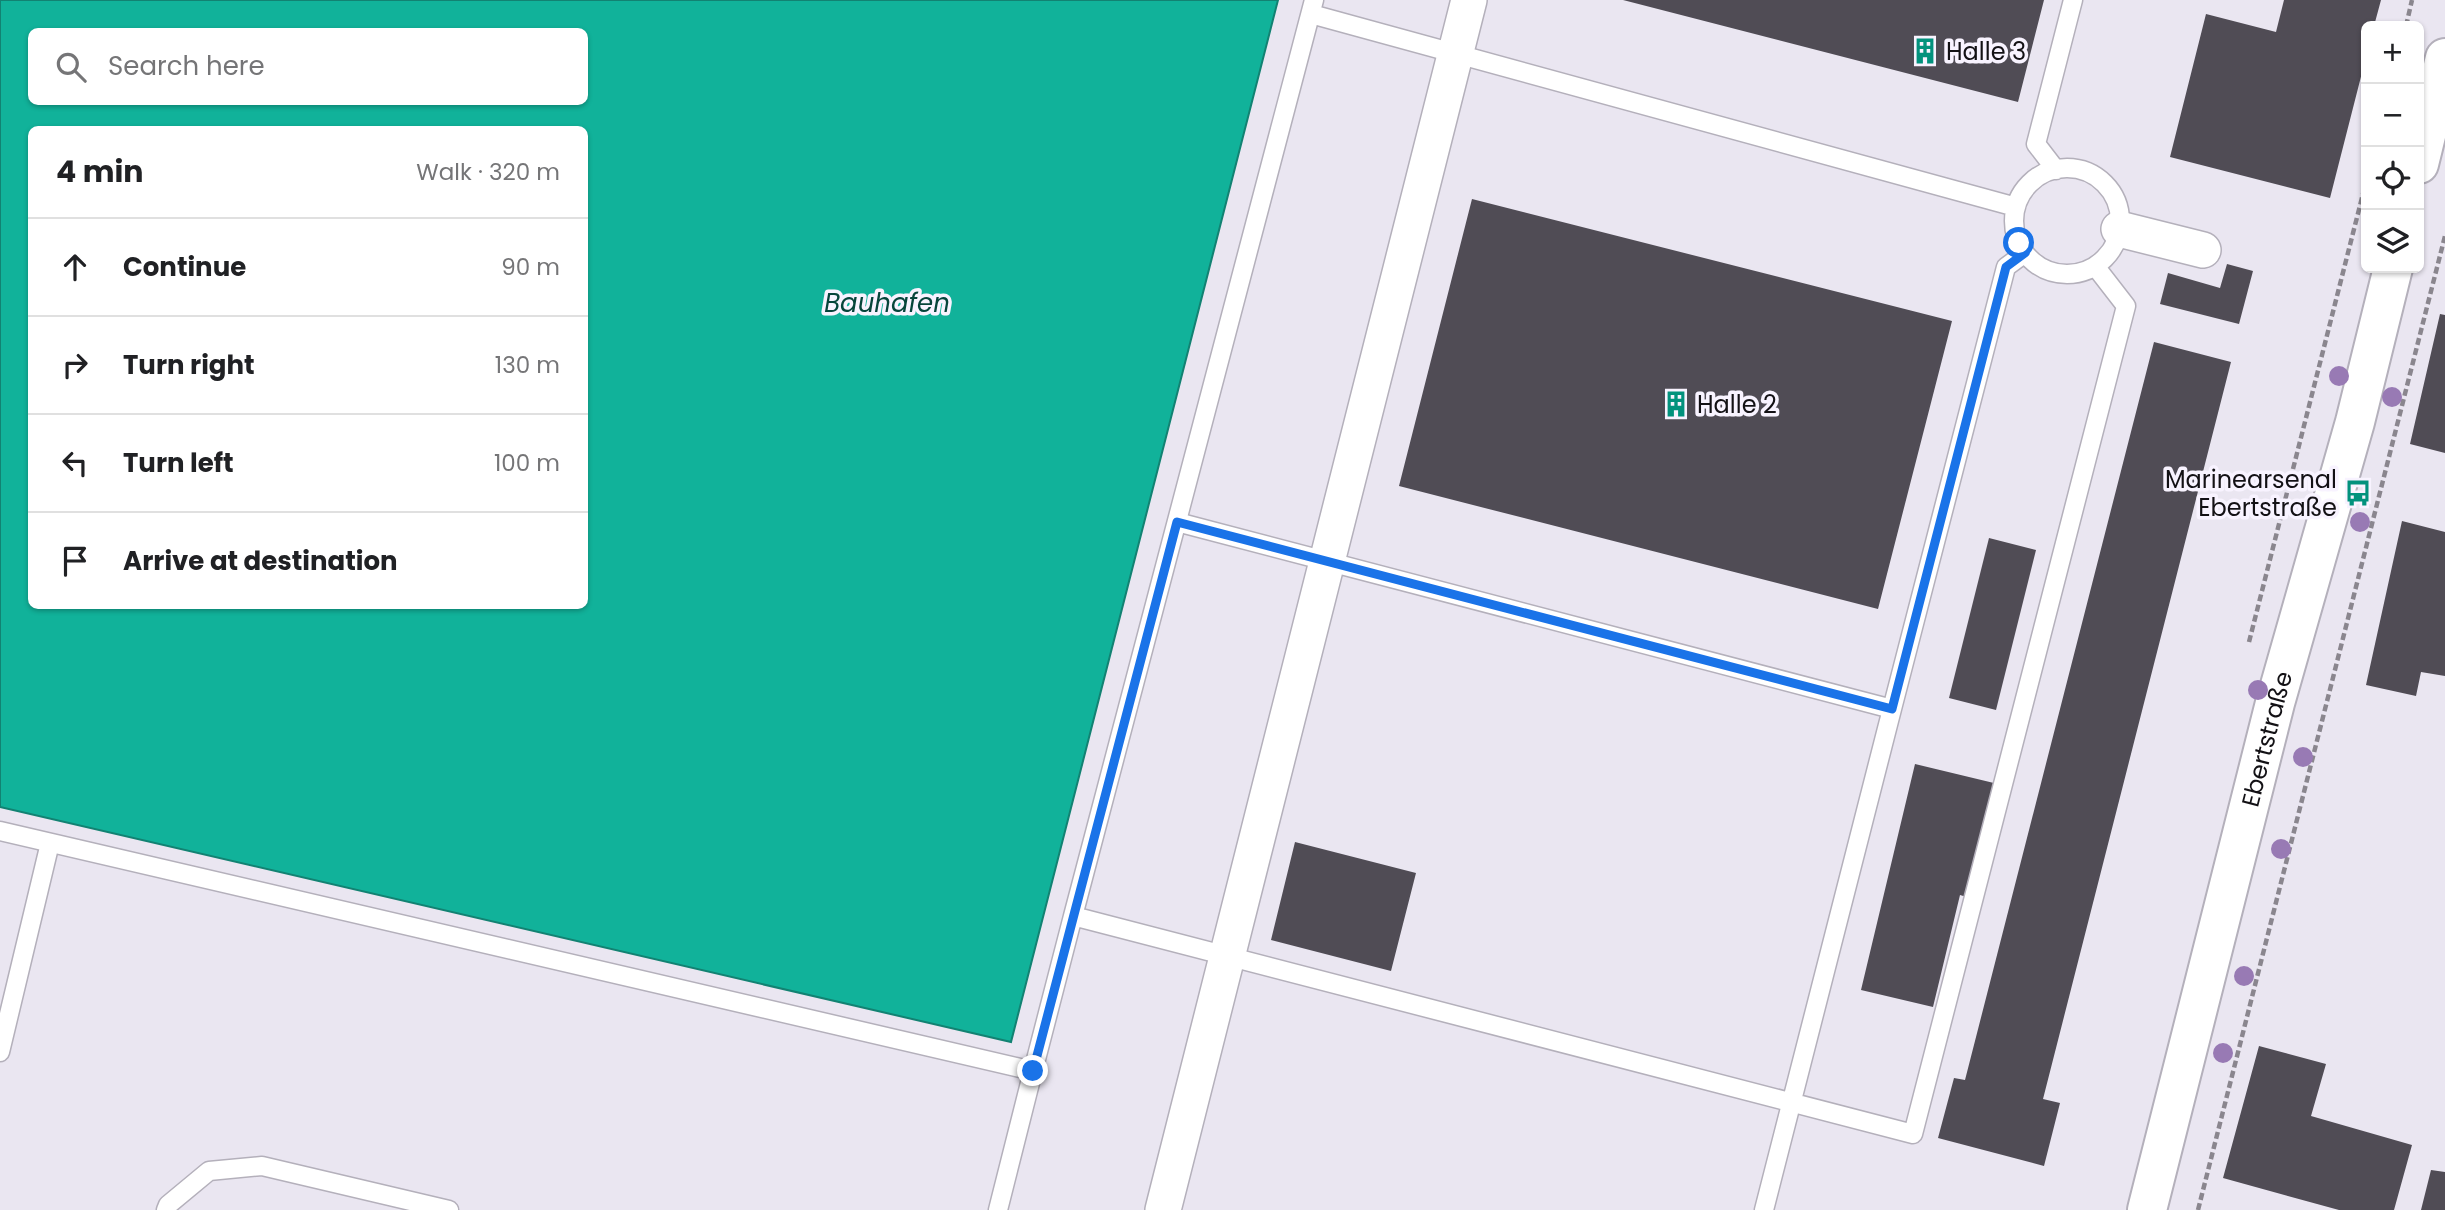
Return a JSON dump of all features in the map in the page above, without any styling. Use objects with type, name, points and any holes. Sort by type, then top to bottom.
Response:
[{"type":"street","points":[[1163,1210],[1469,0]]},
{"type":"street","points":[[2423,147],[2445,58]]},
{"type":"street","points":[[2119,229],[2203,250]]},
{"type":"street","name":"Ebertstraße","points":[[2147,1210],[2275,703],[2354,422],[2392,273]]},
{"type":"lane","points":[[2056,170],[2036,144],[2073,0]]},
{"type":"lane","points":[[998,1210],[1312,7],[1456,52],[2016,207]]},
{"type":"lane","points":[[2073,169],[2089,173],[2104,183],[2114,197],[2119,213],[2119,229],[2107,257],[2081,273],[2058,273],[2036,264],[2025,253],[2015,231],[2016,207],[2031,183],[2056,170],[2073,169]]},
{"type":"lane","points":[[1764,1210],[2006,267],[2025,253]]},
{"type":"lane","points":[[1073,916],[1913,1135],[2126,306],[2095,266]]},
{"type":"lane","points":[[1177,522],[1892,709]]},
{"type":"lane","points":[[0,831],[1033,1071]]},
{"type":"lane","points":[[0,1052],[50,843]]},
{"type":"lane","points":[[166,1210],[168,1205],[209,1171],[262,1166],[449,1210]]},
{"type":"path","points":[[2407,21],[2412,0]]},
{"type":"path","points":[[2198,1210],[2445,236]]},
{"type":"water","name":"Bauhafen","points":[[0,0],[1278,0],[1011,1042],[0,807]]},
{"type":"building","name":"Halle 3","points":[[1623,0],[2044,0],[2018,102]]},
{"type":"building","points":[[2284,0],[2381,0],[2375,21],[2361,21],[2361,77],[2330,198],[2170,157],[2206,14],[2276,32]]},
{"type":"building","name":"Halle 2","points":[[1472,199],[1952,321],[1878,609],[1399,486]]},
{"type":"building","points":[[2227,264],[2253,271],[2239,324],[2160,304],[2168,273],[2220,288]]},
{"type":"building","points":[[2440,314],[2445,315],[2445,453],[2410,444]]},
{"type":"building","points":[[2154,342],[2231,362],[2043,1099],[2060,1103],[2044,1166],[1938,1138],[1954,1078],[1965,1080]]},
{"type":"building","points":[[2402,521],[2445,532],[2445,676],[2421,672],[2416,696],[2366,685]]},
{"type":"building","points":[[1989,538],[2036,550],[1996,710],[1949,698]]},
{"type":"building","points":[[1915,764],[1998,784],[1970,898],[1960,895],[1933,1007],[1861,990]]},
{"type":"building","points":[[1295,842],[1416,873],[1391,971],[1271,940]]},
{"type":"building","points":[[2259,1046],[2326,1064],[2311,1116],[2412,1145],[2394,1210],[2339,1210],[2223,1178]]},
{"type":"building","points":[[2431,1170],[2445,1172],[2445,1210],[2421,1210]]},
{"type":"place","name":"Halle 3","points":[[1925,51]]},
{"type":"place","name":"Halle 2","points":[[1676,404]]},
{"type":"place","name":"Marinearsenal Ebertstraße","points":[[2358,493]]},
{"type":"route","points":[[1033,1071],[1177,522],[1892,709],[2006,267],[2025,253],[2019,243]]}]
